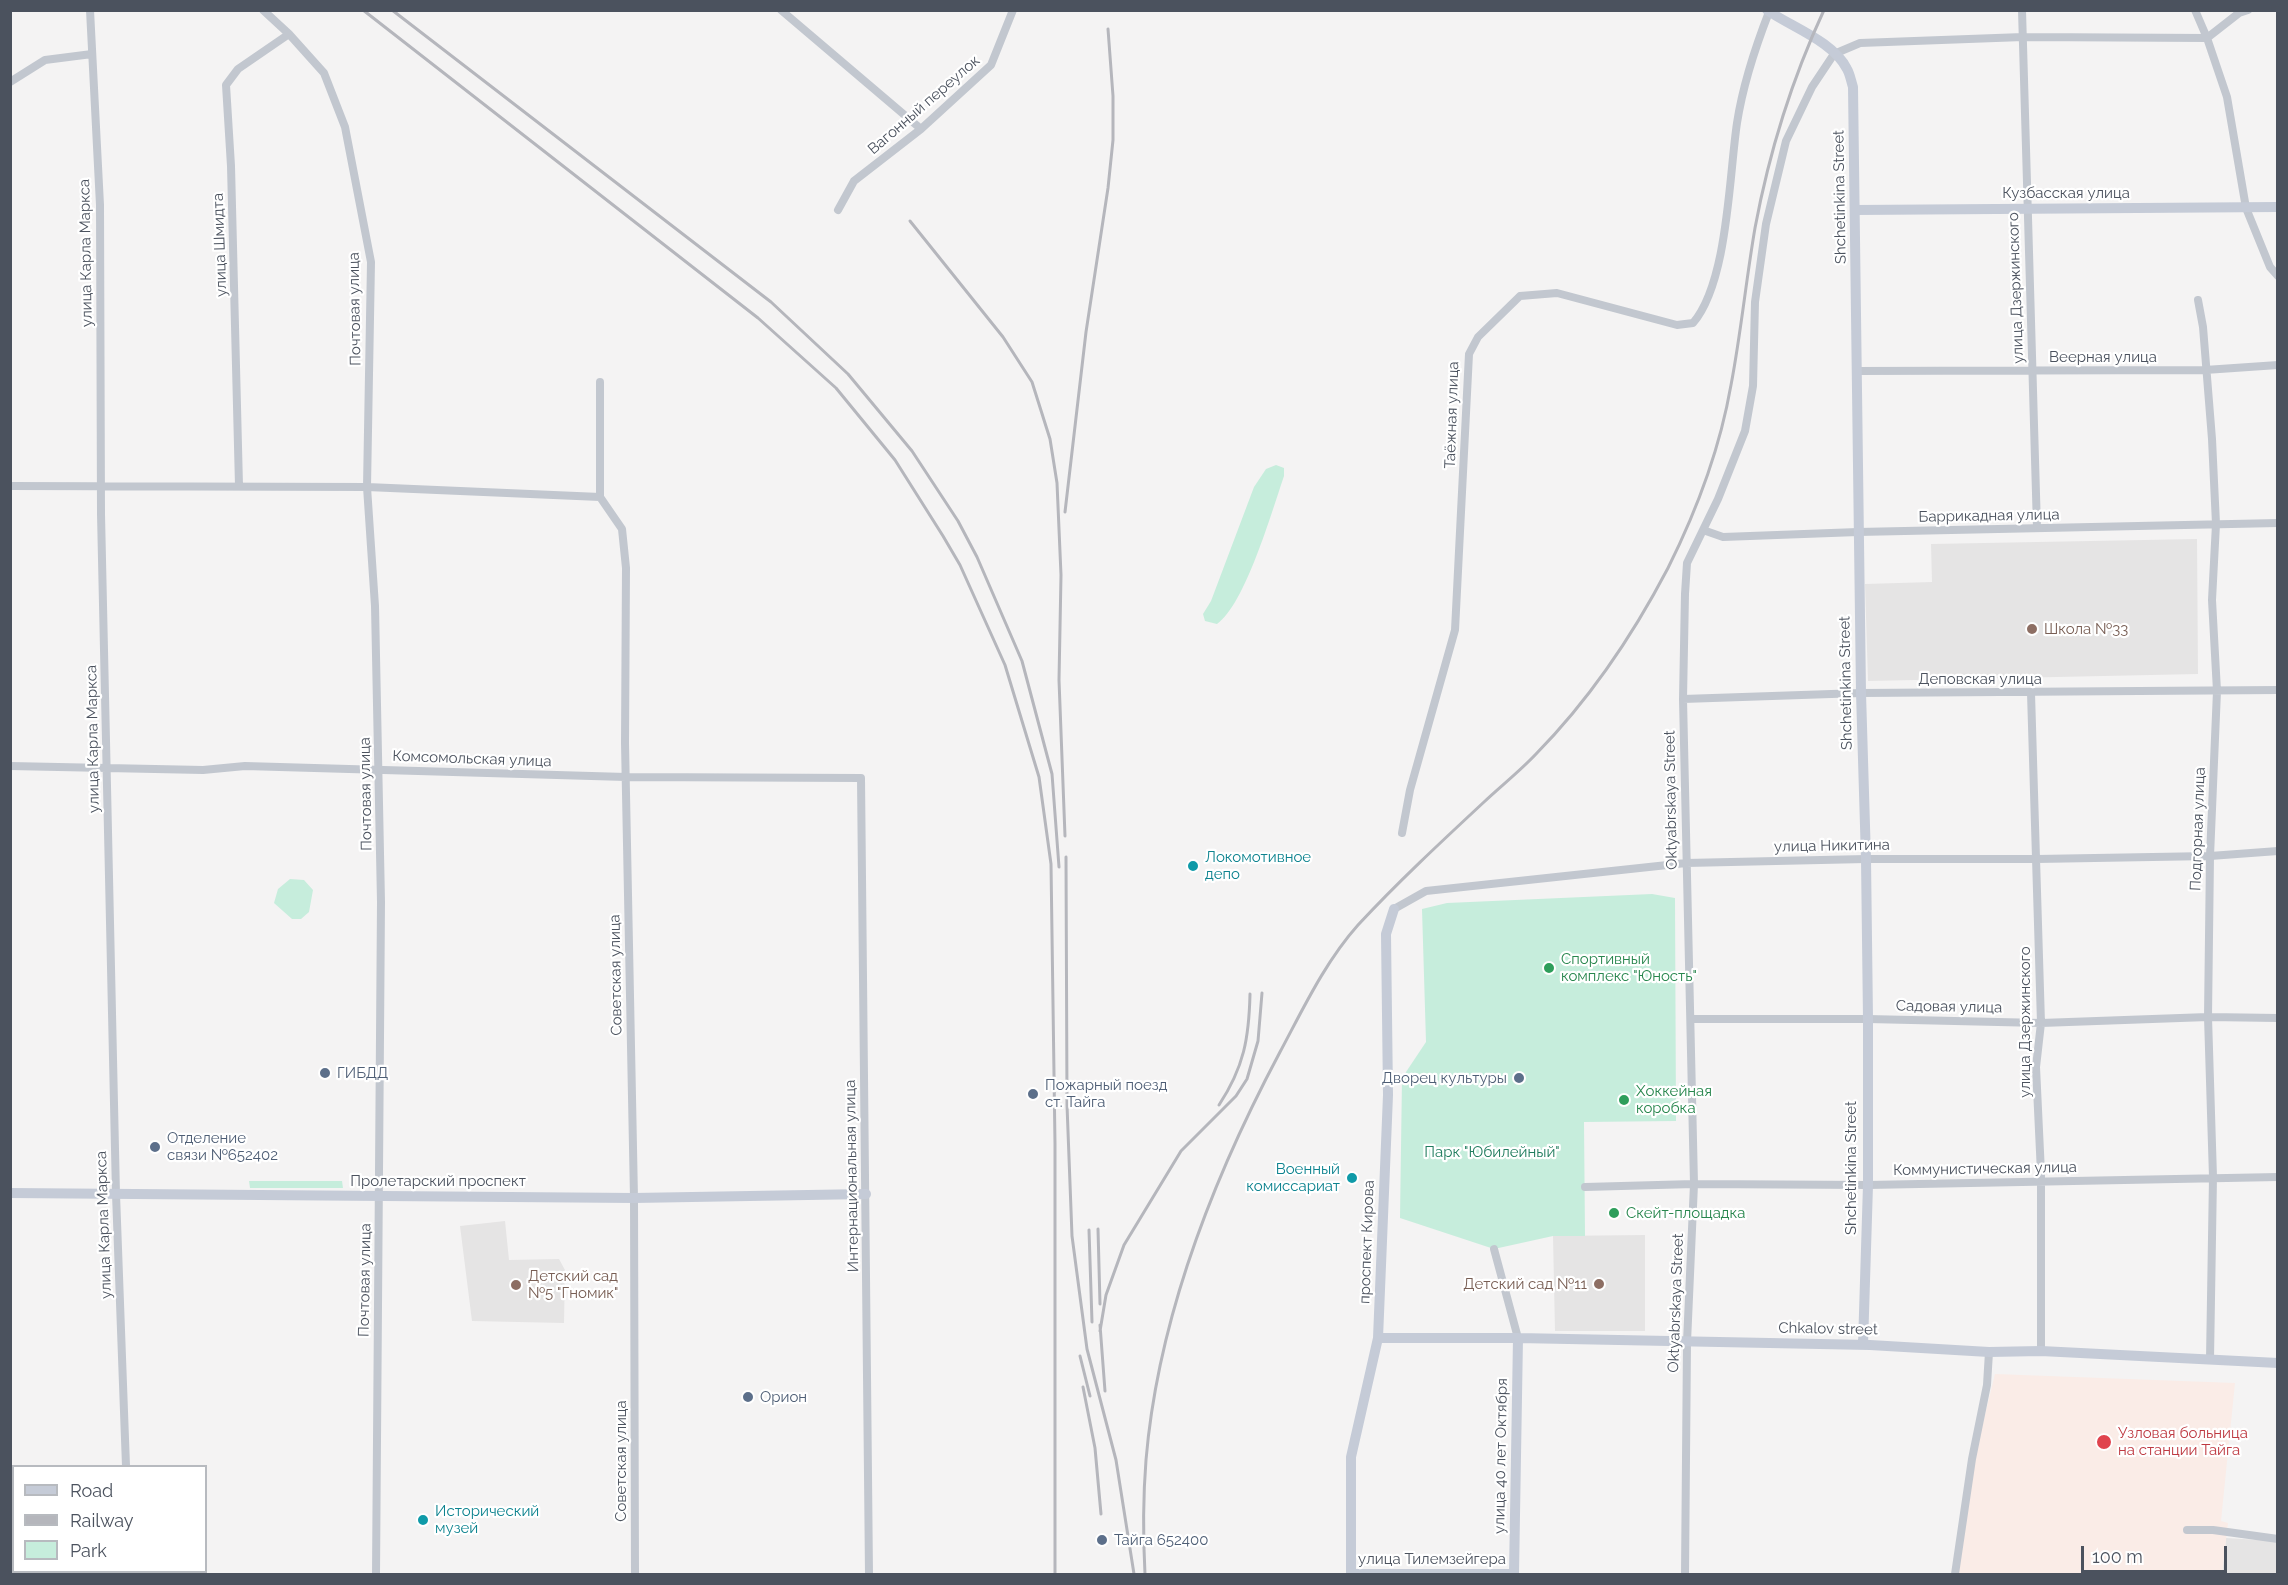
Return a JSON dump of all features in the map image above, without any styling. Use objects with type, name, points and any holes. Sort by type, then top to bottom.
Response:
[{"type":"street","name":"улица Карла Маркса","points":[[90,10],[100,205],[101,488],[116,1194],[126,1465]]},
{"type":"street","name":"Почтовая улица","points":[[263,10],[290,34],[324,73],[345,127],[371,262],[367,487],[375,606],[379,770],[376,1575]]},
{"type":"street","points":[[781,10],[921,129]]},
{"type":"street","name":"Вагонный переулок","points":[[838,210],[854,181],[921,129],[991,65],[1014,10]]},
{"type":"street","name":"улица Дзержинского","points":[[2022,10],[2037,528]]},
{"type":"street","points":[[2195,10],[2227,97],[2246,208],[2270,267],[2277,276]]},
{"type":"street","points":[[1834,54],[1860,43],[2023,37],[2207,38],[2239,13],[2248,10]]},
{"type":"street","name":"Shchetinkina Street","points":[[1768,11],[1812,36],[1834,54],[1847,68],[1853,87],[1858,532],[1868,1019],[1868,1185],[1863,1345]]},
{"type":"street","name":"Таёжная улица","points":[[1402,833],[1410,790],[1455,630],[1468,354],[1478,338],[1520,296],[1557,293],[1677,325],[1693,323],[1703,311],[1714,275],[1724,232],[1737,121],[1751,58],[1768,11]]},
{"type":"street","name":"улица Шмидта","points":[[239,486],[231,166],[226,85],[238,69],[290,34]]},
{"type":"street","points":[[10,82],[45,60],[92,54]]},
{"type":"street","name":"Oktyabrskaya Street","points":[[1685,1575],[1687,1342],[1694,1184],[1683,699],[1687,563],[1745,431],[1751,407],[1755,302],[1766,224],[1786,141],[1799,112],[1834,54]]},
{"type":"street","name":"Кузбасская улица","points":[[1855,210],[2277,207]]},
{"type":"street","name":"Подгорная улица","points":[[2198,300],[2203,327],[2216,524],[2212,600],[2217,691],[2210,856],[2208,1017],[2212,1177],[2210,1359]]},
{"type":"street","name":"Веерная улица","points":[[1856,371],[2205,370],[2277,365]]},
{"type":"street","points":[[10,486],[367,487],[600,497],[600,382]]},
{"type":"street","name":"Советская улица","points":[[600,497],[622,529],[626,568],[626,777],[634,1198],[635,1575]]},
{"type":"street","name":"Баррикадная улица","points":[[1703,530],[1723,537],[2277,523]]},
{"type":"street","name":"Деповская улица","points":[[1683,699],[1861,693],[2277,690]]},
{"type":"street","name":"улица Дзержинского","points":[[2031,693],[2041,1023],[2036,1067],[2040,1182],[2041,1351]]},
{"type":"street","name":"Комсомольская улица","points":[[10,766],[107,766],[203,770],[245,766],[626,777],[861,778]]},
{"type":"street","name":"Интернациональная улица","points":[[861,778],[869,1575]]},
{"type":"street","name":"улица Никитина","points":[[1394,909],[1426,891],[1686,862],[2210,856],[2277,851]]},
{"type":"street","name":"проспект Кирова","points":[[1351,1574],[1351,1457],[1378,1338],[1388,1095],[1386,934],[1394,909]]},
{"type":"street","name":"Садовая улица","points":[[1691,1020],[1868,1019],[2041,1023],[2208,1017],[2277,1018]]},
{"type":"street","name":"Коммунистическая улица","points":[[1585,1187],[1694,1184],[1868,1185],[2277,1177]]},
{"type":"street","name":"Пролетарский проспект","points":[[10,1193],[634,1198],[866,1194]]},
{"type":"street","points":[[1494,1249],[1518,1338]]},
{"type":"street","name":"Chkalov street","points":[[1378,1338],[1518,1338],[1863,1345],[2277,1363]]},
{"type":"street","name":"улица 40 лет Октября","points":[[1514,1574],[1518,1338]]},
{"type":"street","points":[[1955,1575],[1972,1459],[1987,1385],[1989,1352]]},
{"type":"street","points":[[2187,1530],[2212,1530],[2277,1539]]},
{"type":"street","name":"улица Тилемзейгера","points":[[1351,1574],[1514,1574]]},
{"type":"shaded area","name":"Школа №33","points":[[2197,539],[2198,674],[1868,681],[1865,584],[1932,582],[1931,544]]},
{"type":"shaded area","name":"Детский сад №5 \"Гномик\"","points":[[505,1221],[509,1260],[559,1259],[565,1270],[564,1323],[472,1321],[460,1226]]},
{"type":"shaded area","name":"Детский сад №11","points":[[1645,1235],[1645,1331],[1555,1331],[1553,1236]]},
{"type":"shaded area","name":"Узловая больница на станции Тайга","points":[[1995,1374],[2235,1383],[2221,1521],[2228,1523],[2222,1574],[1955,1574],[1967,1488]]},
{"type":"shaded area","points":[[2226,1538],[2277,1541],[2277,1574],[2222,1574]]},
{"type":"green space","points":[[1276,465],[1284,468],[1284,476],[1265,533],[1238,598],[1217,624],[1205,621],[1203,614],[1211,601],[1254,487],[1266,469]]},
{"type":"green space","points":[[290,879],[304,880],[313,890],[309,912],[301,919],[292,919],[274,903],[278,889]]},
{"type":"green space","name":"Парк \"Юбилейный\"","points":[[1652,894],[1675,898],[1676,1121],[1584,1122],[1585,1236],[1553,1236],[1494,1249],[1400,1218],[1402,1078],[1426,1042],[1422,909],[1447,903]]},
{"type":"green space","points":[[249,1181],[342,1181],[343,1188],[250,1188]]},
{"type":"railway","points":[[363,10],[758,318],[836,388],[895,460],[943,536],[960,565],[1005,665],[1039,777],[1051,864],[1055,1144],[1055,1574]]},
{"type":"railway","points":[[392,10],[771,302],[848,374],[912,451],[958,521],[977,557],[1022,661],[1052,774],[1059,867]]},
{"type":"railway","points":[[1145,1574],[1144,1489],[1152,1407],[1176,1301],[1192,1250],[1232,1149],[1306,1003],[1346,939],[1404,878],[1524,766],[1574,712],[1625,642],[1668,568],[1698,501],[1721,432],[1735,365],[1755,228],[1767,172],[1792,90],[1824,10]]},
{"type":"railway","points":[[1065,512],[1086,332],[1113,140],[1113,96],[1108,29]]},
{"type":"railway","points":[[910,221],[1003,337],[1032,382],[1050,439],[1057,483],[1061,575],[1059,680],[1065,836]]},
{"type":"railway","points":[[1066,857],[1067,1105],[1072,1236],[1087,1349],[1116,1460],[1134,1574]]},
{"type":"railway","points":[[1100,1331],[1106,1295],[1124,1245],[1181,1151],[1236,1096],[1247,1079],[1258,1041],[1262,993]]},
{"type":"railway","points":[[1219,1105],[1240,1065],[1248,1025],[1250,994]]},
{"type":"railway","points":[[1098,1229],[1100,1304]]},
{"type":"railway","points":[[1089,1230],[1092,1322]]},
{"type":"railway","points":[[1100,1325],[1105,1391]]},
{"type":"railway","points":[[1080,1356],[1090,1396]]},
{"type":"railway","points":[[1083,1387],[1095,1448],[1101,1514]]},
{"type":"place","name":"Школа №33","points":[[2032,629]]},
{"type":"place","name":"Локомотивное депо","points":[[1193,866]]},
{"type":"place","name":"Спортивный комплекс \"Юность\"","points":[[1549,968]]},
{"type":"place","name":"ГИБДД","points":[[325,1073]]},
{"type":"place","name":"Дворец культуры","points":[[1519,1078]]},
{"type":"place","name":"Пожарный поезд ст. Тайга","points":[[1033,1094]]},
{"type":"place","name":"Хоккейная коробка","points":[[1624,1100]]},
{"type":"place","name":"Отделение связи №652402","points":[[155,1147]]},
{"type":"place","name":"Военный комиссариат","points":[[1352,1178]]},
{"type":"place","name":"Скейт-площадка","points":[[1614,1213]]},
{"type":"place","name":"Детский сад №11","points":[[1599,1284]]},
{"type":"place","name":"Детский сад №5 \"Гномик\"","points":[[516,1285]]},
{"type":"place","name":"Орион","points":[[748,1397]]},
{"type":"place","name":"Узловая больница на станции Тайга","points":[[2104,1442]]},
{"type":"place","name":"Исторический музей","points":[[423,1520]]},
{"type":"place","name":"Тайга 652400","points":[[1102,1540]]}]
